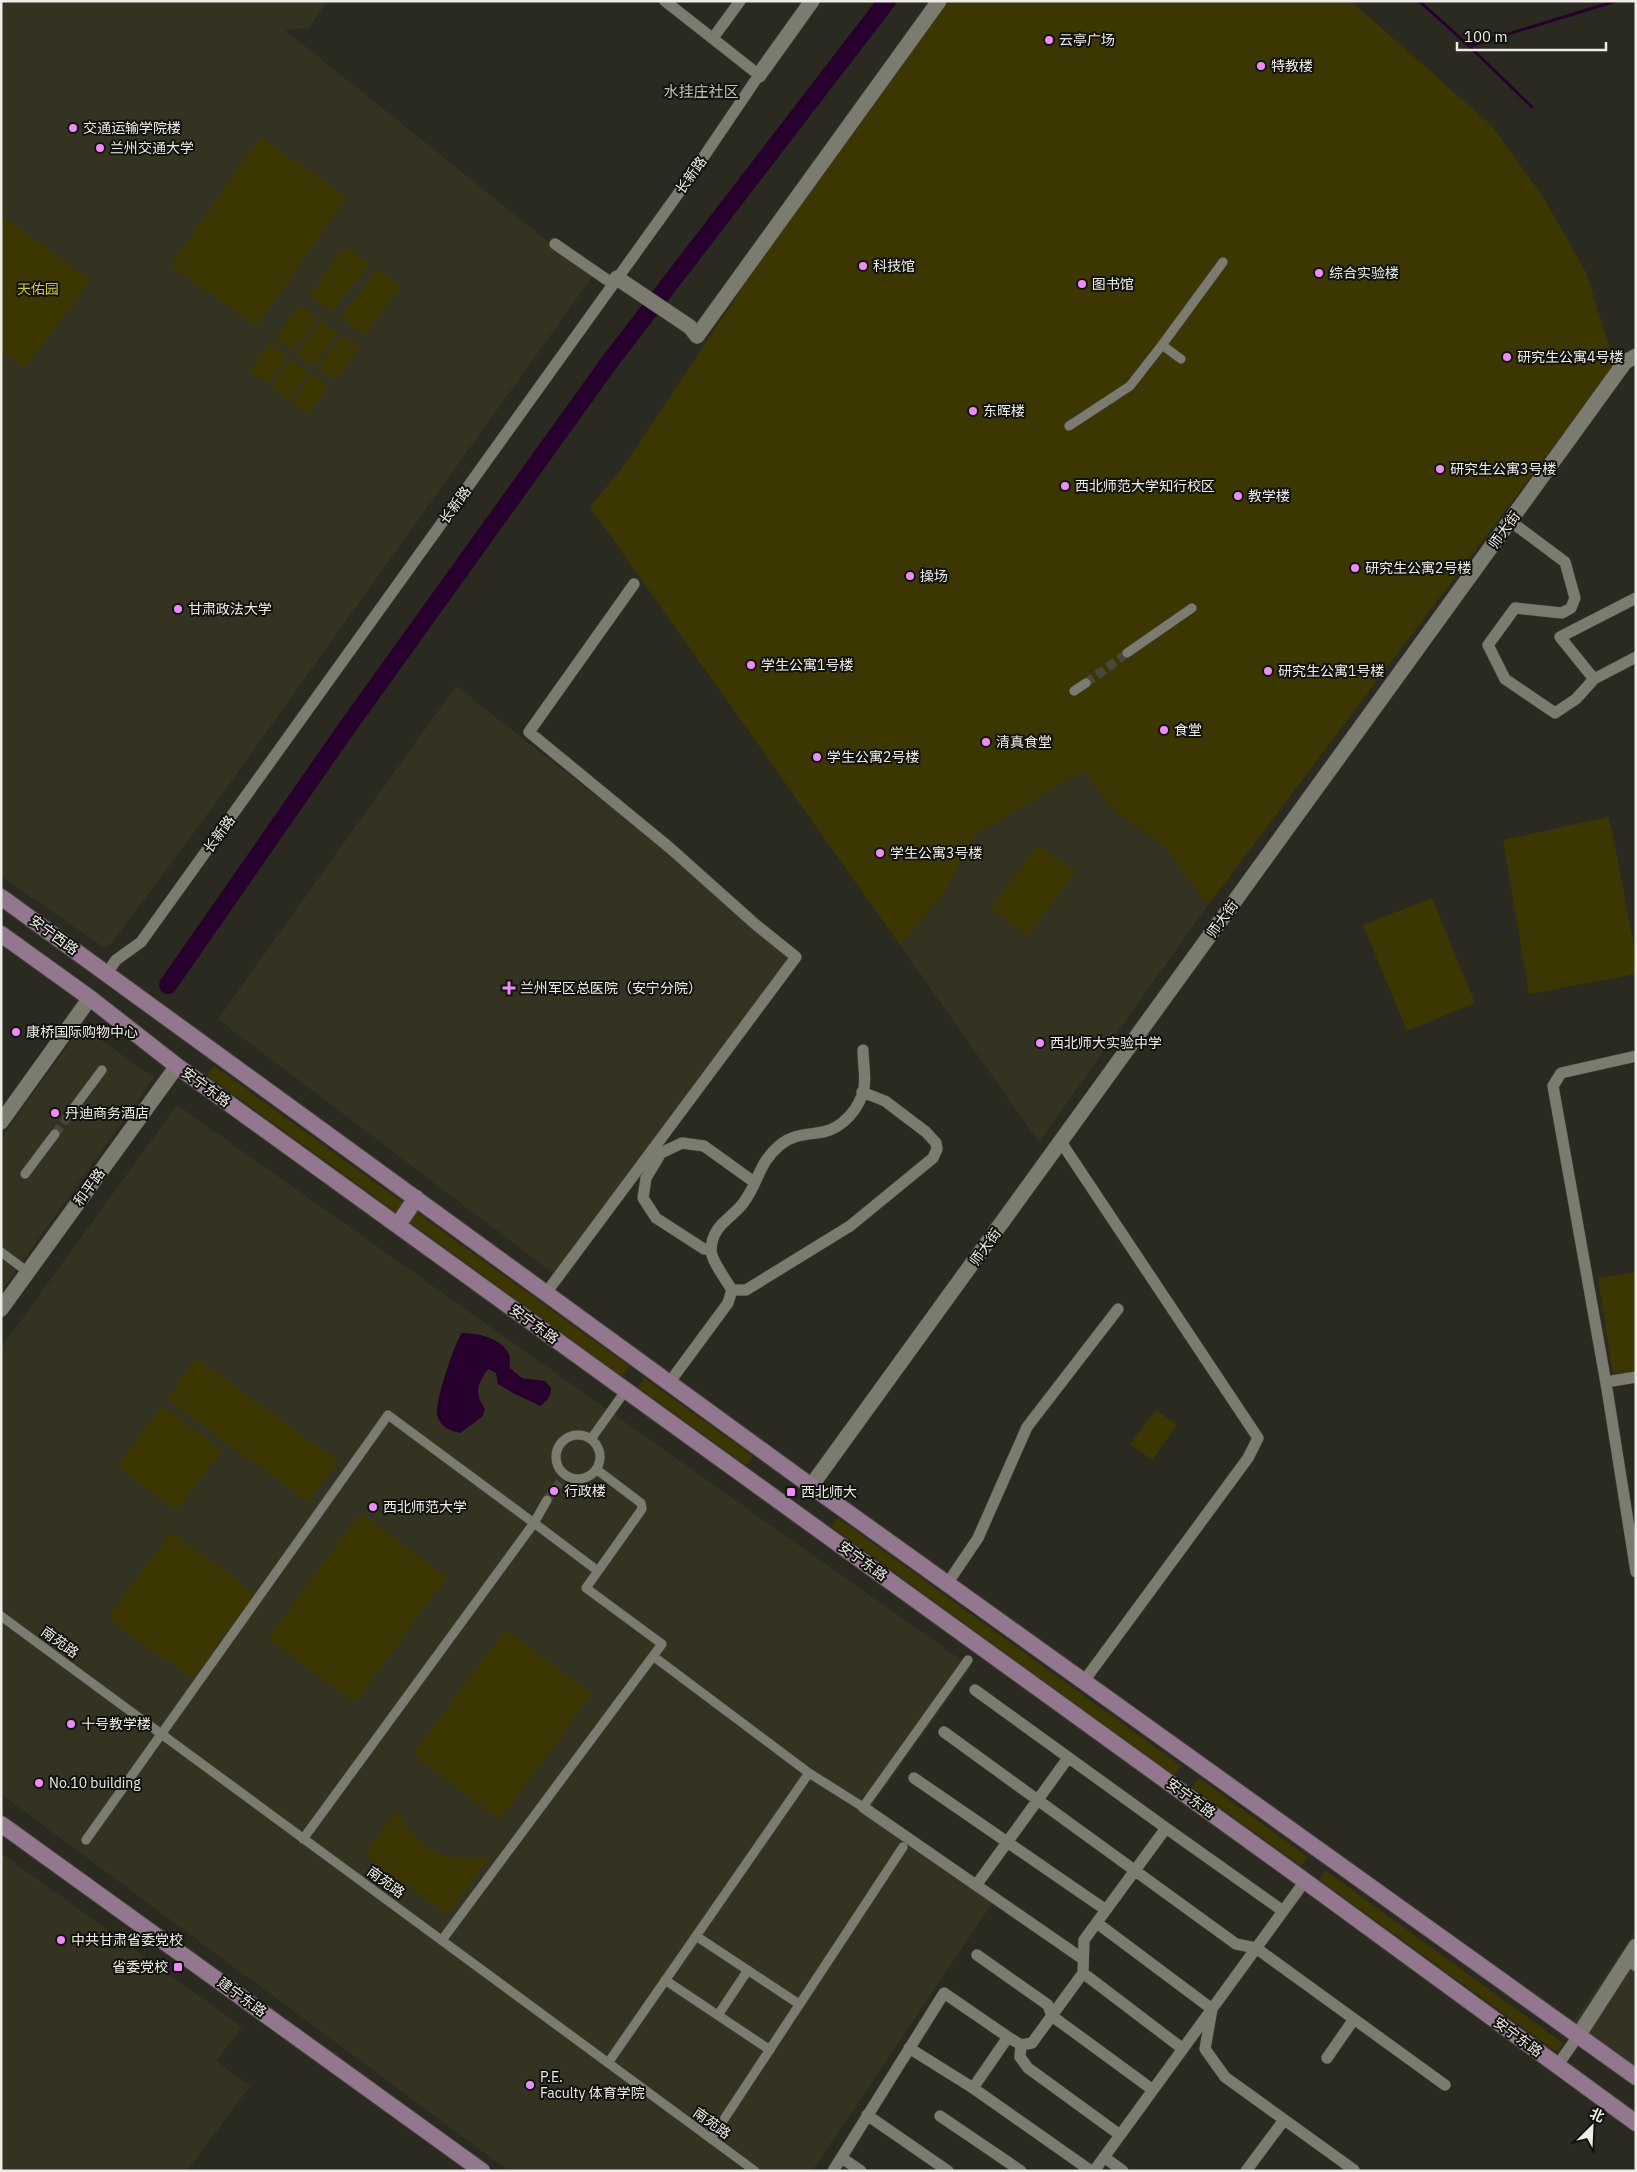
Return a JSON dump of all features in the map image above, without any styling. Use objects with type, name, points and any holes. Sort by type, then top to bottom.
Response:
[{"type":"main road","name":"安宁西路","points":[[1,896],[107,973]]},
{"type":"main road","points":[[1,934],[90,998]]},
{"type":"main road","points":[[107,973],[811,1486],[1636,2077]]},
{"type":"main road","name":"安宁东路","points":[[90,998],[177,1066],[1305,1881],[1636,2123]]},
{"type":"main road","points":[[398,1225],[416,1198]]},
{"type":"main road","name":"建宁东路","points":[[1,1824],[482,2171]]},
{"type":"street","points":[[665,1],[759,74],[812,1]]},
{"type":"street","points":[[713,38],[740,1]]},
{"type":"street","points":[[555,244],[615,281],[646,297],[690,327],[697,336],[939,1]]},
{"type":"street","name":"长新路","points":[[107,973],[116,960],[141,942],[688,180],[759,74]]},
{"type":"street","points":[[1069,426],[1130,386],[1223,262]]},
{"type":"street","points":[[1162,345],[1180,359]]},
{"type":"street","name":"师大街","points":[[811,1486],[1625,362],[1636,356]]},
{"type":"street","points":[[1510,521],[1565,562],[1575,598],[1571,608],[1562,613],[1515,608],[1488,645],[1505,679],[1555,713],[1576,699],[1594,679],[1636,657]]},
{"type":"street","points":[[546,1293],[796,957],[755,924],[670,848],[529,732],[634,584]]},
{"type":"street","points":[[1594,679],[1560,637],[1636,598]]},
{"type":"street","points":[[1128,654],[1192,608]]},
{"type":"street","points":[[1074,691],[1086,683]]},
{"type":"street","points":[[1,1122],[90,998]]},
{"type":"street","points":[[669,1382],[728,1303],[732,1290],[712,1259],[711,1249],[718,1227],[743,1204],[764,1160],[781,1144],[798,1135],[823,1132],[838,1127],[849,1117],[864,1087],[863,1050]]},
{"type":"street","points":[[1636,1056],[1562,1073],[1553,1086],[1606,1382],[1636,1572]]},
{"type":"street","name":"和平路","points":[[1,1309],[177,1066]]},
{"type":"street","points":[[73,1109],[102,1070]]},
{"type":"street","points":[[732,1290],[746,1290],[850,1226],[933,1158],[937,1149],[936,1143],[926,1132],[885,1101],[862,1092]]},
{"type":"street","points":[[25,1174],[55,1134]]},
{"type":"street","points":[[1061,1142],[1258,1438],[1248,1458],[1084,1681]]},
{"type":"street","points":[[711,1249],[704,1249],[656,1218],[643,1198],[646,1178],[661,1154],[682,1143],[704,1146],[754,1182]]},
{"type":"street","points":[[1,1252],[28,1272]]},
{"type":"street","points":[[947,1584],[978,1538],[1027,1427],[1118,1309]]},
{"type":"street","points":[[1606,1382],[1636,1377]]},
{"type":"street","points":[[591,1439],[626,1390]]},
{"type":"street","points":[[86,1840],[388,1415],[598,1571]]},
{"type":"street","points":[[574,1435],[583,1435],[597,1445],[600,1453],[596,1469],[589,1475],[581,1478],[562,1478],[556,1460],[556,1451],[566,1438],[574,1435]]},
{"type":"street","points":[[442,1940],[662,1644],[586,1588],[642,1509],[641,1503],[596,1469]]},
{"type":"street","points":[[303,1839],[534,1523],[547,1500]]},
{"type":"street","name":"南苑路","points":[[1,1616],[755,2171]]},
{"type":"street","points":[[653,1656],[809,1773],[977,1884],[1083,1959]]},
{"type":"street","points":[[863,1807],[968,1660]]},
{"type":"street","points":[[975,1690],[1283,1911]]},
{"type":"street","points":[[944,1732],[1236,1944],[1256,1948],[1445,2086]]},
{"type":"street","points":[[977,1884],[1068,1758]]},
{"type":"street","points":[[608,2063],[809,1773]]},
{"type":"street","points":[[914,1778],[1106,1910]]},
{"type":"street","points":[[833,2171],[944,1993],[1021,2045],[1032,2043],[1082,1973],[1084,1940],[1166,1828]]},
{"type":"street","points":[[711,2138],[903,1847]]},
{"type":"street","points":[[909,2048],[973,2088],[1092,2171],[1305,1881]]},
{"type":"street","points":[[1097,1923],[1212,2009]]},
{"type":"street","points":[[696,1936],[800,2004]]},
{"type":"street","points":[[1556,2066],[1631,1964],[1636,1946]]},
{"type":"street","points":[[976,1955],[1048,2005],[1052,2016],[1153,2090]]},
{"type":"street","points":[[718,2015],[748,1970]]},
{"type":"street","points":[[1082,1973],[1183,2049]]},
{"type":"street","points":[[665,1980],[770,2050]]},
{"type":"street","points":[[1212,2009],[1205,2049],[1225,2078],[1354,2170]]},
{"type":"street","points":[[1327,2058],[1354,2019]]},
{"type":"street","points":[[973,2088],[1008,2037]]},
{"type":"street","points":[[1021,2045],[1020,2057],[1028,2068],[1120,2135]]},
{"type":"street","points":[[867,2115],[948,2171]]},
{"type":"street","points":[[940,2116],[1021,2171]]},
{"type":"street","points":[[1246,2171],[1284,2120]]},
{"type":"street","points":[[1104,2157],[1123,2171]]},
{"type":"street","points":[[842,2158],[861,2171]]},
{"type":"shaded area","name":"甘肃政法大学","points":[[1,1],[328,1],[309,28],[285,30],[592,277],[212,808],[112,943],[103,947],[1,876]]},
{"type":"shaded area","name":"兰州军区总医院（安宁分院）","points":[[456,686],[800,956],[558,1277],[218,1019]]},
{"type":"shaded area","name":"西北师大实验中学","points":[[1084,770],[1114,811],[1166,848],[1208,905],[1039,1142],[900,945],[947,889],[976,834]]},
{"type":"shaded area","points":[[82,1026],[154,1078],[1,1291],[1,1138]]},
{"type":"shaded area","name":"西北师范大学","points":[[177,1105],[971,1667],[865,1815],[993,1902],[812,2171],[509,2171],[1,1794],[1,1348]]},
{"type":"shaded area","points":[[462,1333],[481,1335],[494,1340],[505,1348],[510,1358],[510,1368],[522,1378],[545,1381],[551,1388],[545,1402],[540,1406],[513,1393],[498,1384],[496,1373],[488,1369],[478,1389],[479,1398],[485,1409],[482,1417],[460,1433],[446,1427],[438,1419],[437,1408],[454,1349]]},
{"type":"shaded area","name":"中共甘肃省委党校","points":[[1,1853],[242,2027],[216,2061],[250,2086],[187,2171],[1,2171]]},
{"type":"shaded area","points":[[1636,1930],[1636,2068],[1574,2021]]},
{"type":"green space","name":"西北师范大学知行校区","points":[[947,1],[1351,1],[1492,126],[1543,197],[1586,272],[1615,365],[1208,905],[1166,848],[1114,811],[1084,770],[976,834],[947,889],[900,945],[590,507],[624,466],[812,183]]},
{"type":"green space","points":[[260,137],[347,197],[257,326],[170,266]]},
{"type":"green space","name":"天佑园","points":[[1,215],[91,280],[25,368],[1,352]]},
{"type":"green space","points":[[345,246],[369,264],[332,312],[309,295]]},
{"type":"green space","points":[[377,269],[401,286],[365,335],[341,317]]},
{"type":"green space","points":[[300,305],[318,318],[293,351],[276,338]]},
{"type":"green space","points":[[321,320],[338,333],[314,366],[296,353]]},
{"type":"green space","points":[[342,335],[360,348],[335,381],[318,368]]},
{"type":"green space","points":[[270,343],[288,356],[267,384],[249,371]]},
{"type":"green space","points":[[291,359],[309,372],[288,400],[270,386]]},
{"type":"green space","points":[[312,374],[329,387],[308,415],[291,402]]},
{"type":"green space","points":[[1608,817],[1636,956],[1636,974],[1529,994],[1503,840]]},
{"type":"green space","points":[[1038,845],[1075,872],[1028,936],[991,908]]},
{"type":"green space","points":[[1432,898],[1475,1003],[1407,1031],[1363,925]]},
{"type":"green space","points":[[214,1066],[629,1366],[622,1376],[207,1075]]},
{"type":"green space","points":[[1636,1272],[1636,1371],[1613,1374],[1598,1278]]},
{"type":"green space","points":[[196,1358],[338,1461],[308,1502],[167,1399]]},
{"type":"green space","points":[[644,1378],[753,1456],[746,1465],[638,1387]]},
{"type":"green space","points":[[162,1406],[222,1450],[177,1511],[117,1467]]},
{"type":"green space","points":[[1156,1410],[1177,1425],[1152,1460],[1130,1444]]},
{"type":"green space","points":[[360,1513],[447,1577],[355,1702],[268,1638]]},
{"type":"green space","points":[[838,1518],[1181,1766],[1174,1775],[832,1527]]},
{"type":"green space","points":[[171,1532],[255,1594],[192,1679],[108,1618]]},
{"type":"green space","points":[[505,1630],[592,1694],[500,1819],[413,1754]]},
{"type":"green space","points":[[1199,1778],[1308,1857],[1301,1866],[1192,1787]]},
{"type":"green space","points":[[397,1810],[415,1835],[435,1851],[446,1856],[459,1858],[490,1857],[447,1915],[364,1854]]},
{"type":"green space","points":[[1326,1871],[1563,2043],[1557,2052],[1320,1880]]},
{"type":"waterway","points":[[168,985],[346,729],[611,360],[887,1]]},
{"type":"waterway","points":[[1419,1],[1532,107]]},
{"type":"waterway","points":[[1469,46],[1616,1]]},
{"type":"tunnel","points":[[1086,683],[1127,653]]},
{"type":"tunnel","points":[[55,1134],[73,1109]]},
{"type":"tunnel","points":[[547,1500],[560,1482]]},
{"type":"place","name":"云亭广场","points":[[1049,40]]},
{"type":"place","name":"特教楼","points":[[1261,66]]},
{"type":"place","name":"交通运输学院楼","points":[[73,128]]},
{"type":"place","name":"兰州交通大学","points":[[100,148]]},
{"type":"place","name":"科技馆","points":[[863,266]]},
{"type":"place","name":"综合实验楼","points":[[1319,273]]},
{"type":"place","name":"图书馆","points":[[1082,284]]},
{"type":"place","name":"研究生公寓4号楼","points":[[1507,357]]},
{"type":"place","name":"东晖楼","points":[[973,411]]},
{"type":"place","name":"研究生公寓3号楼","points":[[1440,469]]},
{"type":"place","name":"西北师范大学知行校区","points":[[1065,486]]},
{"type":"place","name":"教学楼","points":[[1238,496]]},
{"type":"place","name":"研究生公寓2号楼","points":[[1355,568]]},
{"type":"place","name":"操场","points":[[910,576]]},
{"type":"place","name":"甘肃政法大学","points":[[178,609]]},
{"type":"place","name":"学生公寓1号楼","points":[[751,665]]},
{"type":"place","name":"研究生公寓1号楼","points":[[1268,671]]},
{"type":"place","name":"食堂","points":[[1164,730]]},
{"type":"place","name":"清真食堂","points":[[986,742]]},
{"type":"place","name":"学生公寓2号楼","points":[[817,757]]},
{"type":"place","name":"学生公寓3号楼","points":[[880,853]]},
{"type":"place","name":"兰州军区总医院（安宁分院）","points":[[509,988]]},
{"type":"place","name":"康桥国际购物中心","points":[[16,1032]]},
{"type":"place","name":"西北师大实验中学","points":[[1040,1043]]},
{"type":"place","name":"丹迪商务酒店","points":[[55,1113]]},
{"type":"place","name":"行政楼","points":[[554,1491]]},
{"type":"place","name":"西北师大","points":[[791,1492]]},
{"type":"place","name":"西北师范大学","points":[[373,1507]]},
{"type":"place","name":"十号教学楼","points":[[71,1724]]},
{"type":"place","name":"No.10 building","points":[[39,1783]]},
{"type":"place","name":"中共甘肃省委党校","points":[[61,1940]]},
{"type":"place","name":"省委党校","points":[[178,1967]]},
{"type":"place","name":"P.E. Faculty 体育学院","points":[[530,2085]]},
{"type":"district","name":"水挂庄社区","points":[[701,91]]}]
